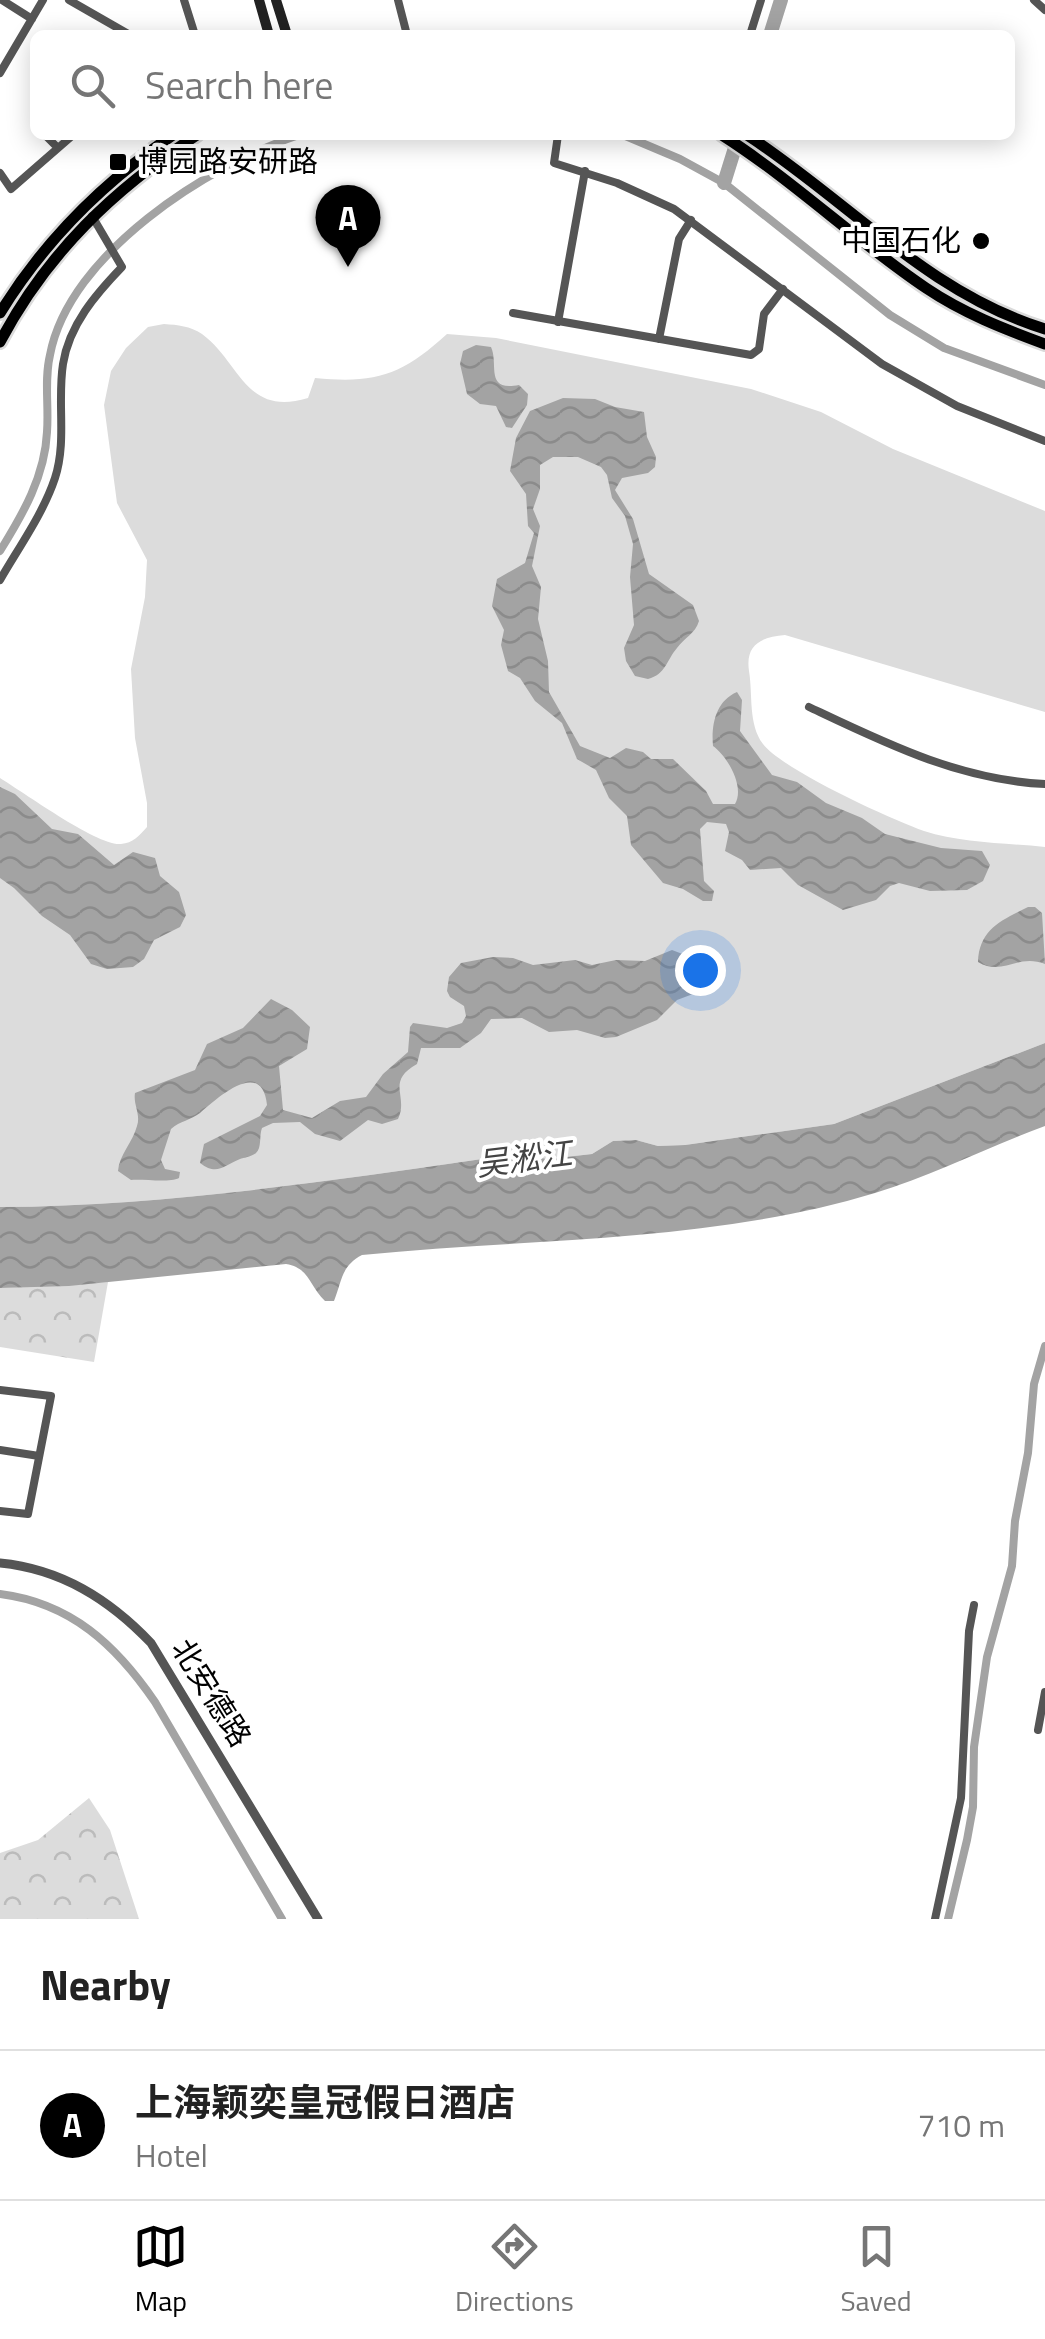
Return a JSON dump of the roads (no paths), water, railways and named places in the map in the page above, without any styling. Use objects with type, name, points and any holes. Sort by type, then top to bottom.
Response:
[{"type":"main road","points":[[258,0],[267,30]]},
{"type":"main road","points":[[276,0],[285,30]]},
{"type":"main road","points":[[0,313],[34,262],[89,200],[166,140]]},
{"type":"main road","points":[[0,342],[4,324],[69,239],[150,167],[190,140]]},
{"type":"main road","points":[[733,140],[761,152],[932,276],[1000,313],[1045,329]]},
{"type":"main road","points":[[750,140],[927,288],[977,317],[1045,344]]},
{"type":"street","points":[[2,0],[32,19]]},
{"type":"street","points":[[0,73],[43,0]]},
{"type":"street","points":[[69,0],[121,30]]},
{"type":"street","points":[[184,0],[193,30]]},
{"type":"street","points":[[398,0],[406,30]]},
{"type":"street","points":[[751,30],[760,0]]},
{"type":"street","points":[[1034,0],[1045,10]]},
{"type":"street","points":[[50,140],[58,148]]},
{"type":"street","points":[[0,173],[11,189],[67,140]]},
{"type":"street","points":[[557,140],[554,163],[655,200],[691,220],[882,364],[957,406],[1045,441]]},
{"type":"street","points":[[558,322],[585,172]]},
{"type":"street","points":[[0,580],[55,478],[62,439],[63,362],[91,300],[122,267],[92,216]]},
{"type":"street","points":[[660,339],[679,239],[691,220]]},
{"type":"street","points":[[513,313],[751,356],[759,350],[766,310],[782,290]]},
{"type":"street","points":[[809,707],[923,759],[982,776],[1045,784]]},
{"type":"street","points":[[0,1390],[51,1396],[28,1514],[0,1511]]},
{"type":"street","points":[[0,1450],[39,1456]]},
{"type":"street","name":"北安德路","points":[[0,1562],[50,1573],[84,1588],[120,1613],[151,1643],[318,1919]]},
{"type":"street","points":[[935,1919],[961,1798],[969,1631],[974,1605]]},
{"type":"street","points":[[1038,1730],[1045,1692]]},
{"type":"water","points":[[476,345],[491,347],[497,381],[519,385],[528,394],[527,405],[512,428],[506,427],[496,406],[480,404],[467,394],[460,364],[463,351]]},
{"type":"water","points":[[563,398],[595,399],[644,412],[655,467],[648,473],[622,478],[615,490],[633,519],[649,574],[693,605],[699,621],[659,674],[648,679],[635,676],[624,648],[634,625],[630,577],[633,544],[625,516],[612,498],[607,475],[601,467],[578,457],[553,457],[540,465],[540,489],[533,509],[540,526],[532,566],[541,587],[538,619],[548,661],[549,692],[580,746],[610,758],[626,748],[643,752],[651,759],[673,759],[706,791],[713,804],[735,804],[736,781],[724,757],[713,746],[713,738],[720,707],[737,692],[742,700],[740,731],[772,775],[797,782],[826,803],[862,818],[885,834],[941,848],[982,851],[990,865],[983,881],[967,890],[930,891],[899,883],[876,900],[843,910],[798,885],[781,868],[750,870],[742,860],[725,851],[729,832],[726,824],[707,822],[700,829],[704,881],[714,891],[712,901],[703,901],[663,883],[631,845],[627,816],[609,798],[596,770],[577,759],[562,723],[535,701],[520,678],[508,671],[501,645],[504,630],[492,606],[497,579],[525,563],[534,533],[528,526],[526,494],[510,471],[516,438],[530,411]]},
{"type":"water","points":[[0,787],[15,794],[52,829],[78,834],[114,865],[133,852],[155,858],[160,876],[179,892],[186,915],[180,927],[154,940],[144,959],[133,967],[107,969],[91,964],[70,935],[0,878]]},
{"type":"water","points":[[1028,907],[1042,913],[1045,964],[1026,961],[995,967],[978,962],[987,934],[1001,921]]},
{"type":"water","points":[[672,950],[706,963],[706,976],[693,994],[677,1000],[657,1020],[616,1037],[577,1030],[549,1032],[522,1018],[491,1019],[481,1033],[460,1048],[421,1048],[417,1064],[400,1083],[398,1119],[382,1124],[368,1120],[340,1141],[315,1134],[300,1122],[273,1123],[262,1128],[255,1154],[220,1168],[206,1167],[200,1163],[204,1144],[260,1116],[267,1105],[257,1084],[248,1083],[226,1092],[171,1129],[161,1160],[165,1169],[180,1172],[179,1178],[131,1180],[118,1171],[138,1122],[135,1093],[195,1070],[207,1044],[243,1028],[271,999],[292,1010],[310,1027],[307,1049],[279,1066],[283,1110],[312,1118],[340,1101],[366,1097],[383,1074],[408,1052],[413,1023],[447,1028],[462,1023],[466,1016],[464,1006],[447,991],[449,977],[461,963],[493,957],[533,965],[575,960],[592,965],[616,960],[645,961]]},
{"type":"water","name":"吴淞江","points":[[1045,1043],[1045,1126],[897,1186],[813,1209],[685,1230],[362,1255],[346,1269],[334,1301],[325,1301],[300,1269],[286,1264],[69,1286],[0,1288],[0,1207],[181,1197],[482,1159],[497,1151],[548,1159],[592,1154],[613,1141],[685,1145],[834,1124]]},
{"type":"waterway","points":[[772,30],[781,0]]},
{"type":"waterway","points":[[0,551],[37,479],[45,448],[50,355],[62,318],[84,282],[113,249],[185,191],[286,140]]},
{"type":"waterway","points":[[635,140],[724,183],[890,315],[944,348],[1045,385]]},
{"type":"waterway","points":[[724,183],[737,140]]},
{"type":"waterway","points":[[948,1919],[973,1807],[974,1747],[987,1657],[1012,1566],[1034,1384],[1045,1346]]},
{"type":"waterway","points":[[0,1594],[25,1599],[70,1617],[124,1662],[155,1702],[282,1919]]},
{"type":"place","name":"博园路安研路","points":[[118,162]]},
{"type":"place","name":"中国石化","points":[[981,241]]},
{"type":"place","name":"上海颖奕皇冠假日酒店","points":[[348,267]]}]
